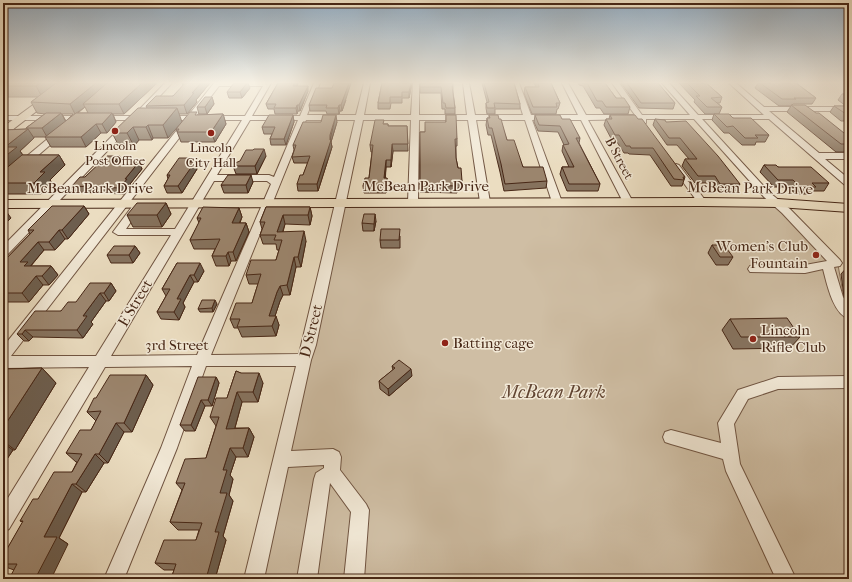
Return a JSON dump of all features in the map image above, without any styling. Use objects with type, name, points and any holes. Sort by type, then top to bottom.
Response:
[{"type":"main road","points":[[5,135],[22,118],[33,110]]},
{"type":"main road","name":"McBean Park Drive","points":[[3,204],[702,202],[776,203],[849,208]]},
{"type":"street","points":[[3,181],[87,110]]},
{"type":"street","points":[[3,252],[143,110]]},
{"type":"street","points":[[3,357],[196,110]]},
{"type":"street","name":"E Street","points":[[3,523],[252,110]]},
{"type":"street","points":[[114,579],[170,448],[201,362],[306,110]]},
{"type":"street","name":"D Street","points":[[254,579],[304,360],[309,345],[361,110]]},
{"type":"street","points":[[413,202],[415,110]]},
{"type":"street","points":[[471,110],[485,202]]},
{"type":"street","points":[[526,110],[557,202]]},
{"type":"street","name":"B Street","points":[[579,110],[628,202]]},
{"type":"street","points":[[635,110],[649,130]]},
{"type":"street","points":[[690,110],[767,195],[835,265],[837,298],[849,314]]},
{"type":"street","points":[[762,110],[849,184]]},
{"type":"street","points":[[3,118],[771,117]]},
{"type":"street","points":[[38,124],[46,118]]},
{"type":"street","points":[[816,156],[849,156]]},
{"type":"street","points":[[671,160],[702,202]]},
{"type":"street","points":[[210,178],[268,178],[276,183]]},
{"type":"street","points":[[118,232],[139,204]]},
{"type":"street","points":[[101,232],[178,232]]},
{"type":"street","points":[[754,269],[805,269],[835,265]]},
{"type":"street","name":"3rd Street","points":[[3,362],[201,362],[304,360]]},
{"type":"street","points":[[786,579],[732,465],[726,423],[743,394],[778,382],[849,382]]},
{"type":"street","points":[[670,437],[730,453]]},
{"type":"street","points":[[281,459],[333,458],[332,472],[360,510],[354,579]]},
{"type":"street","points":[[307,579],[322,480],[332,472]]},
{"type":"green space","name":"McBean Park","points":[[342,205],[780,206],[838,265],[844,299],[849,305],[849,579],[259,579]]},
{"type":"building","points":[[136,110],[175,110],[163,125],[133,127],[127,133],[112,133]]},
{"type":"building","points":[[798,110],[812,110],[819,113],[849,137],[849,144],[841,144]]},
{"type":"building","points":[[840,110],[849,110],[849,114],[846,114]]},
{"type":"building","points":[[190,112],[197,112],[195,115],[223,114],[211,132],[177,132],[179,129],[176,129]]},
{"type":"building","points":[[46,113],[61,113],[42,128],[26,128]]},
{"type":"building","points":[[76,113],[112,113],[102,124],[96,124],[81,137],[45,137]]},
{"type":"building","points":[[714,114],[729,114],[733,118],[751,118],[769,135],[755,135],[758,138],[745,138],[733,126],[727,127]]},
{"type":"building","points":[[269,115],[293,115],[284,139],[270,139],[275,127],[262,127]]},
{"type":"building","points":[[323,115],[336,115],[330,135],[331,140],[317,184],[297,184],[300,175],[303,175],[310,156],[292,157],[296,145],[293,145],[303,122],[321,122]]},
{"type":"building","points":[[446,115],[456,115],[456,158],[458,168],[461,168],[462,181],[457,181],[457,186],[420,185],[420,132],[425,132],[425,122],[446,122]]},
{"type":"building","points":[[489,115],[498,115],[499,119],[501,119],[507,140],[514,140],[523,167],[543,167],[547,181],[505,184],[492,128],[489,128],[487,118],[490,118]]},
{"type":"building","points":[[535,115],[560,115],[562,119],[570,119],[580,138],[576,138],[600,184],[569,184],[562,167],[574,167],[563,145],[569,144],[560,126],[539,125]]},
{"type":"building","points":[[610,115],[635,115],[638,119],[642,119],[685,177],[683,177],[684,180],[674,179],[653,148],[631,148],[630,146],[626,146],[619,135],[615,135],[606,119],[612,119]]},
{"type":"building","points":[[655,119],[665,120],[666,122],[686,121],[718,156],[740,184],[720,184],[715,176],[698,176],[685,159],[697,159],[680,138],[669,138]]},
{"type":"building","points":[[375,120],[384,120],[383,124],[388,124],[388,126],[407,126],[408,144],[392,144],[391,160],[386,160],[384,178],[387,178],[386,186],[363,186],[365,178],[369,178],[373,145],[370,145]]},
{"type":"building","points":[[28,129],[5,147],[17,147],[3,158],[3,130]]},
{"type":"building","points":[[264,149],[255,166],[233,166],[235,163],[240,161],[246,150]]},
{"type":"building","points":[[22,155],[59,155],[40,172],[45,172],[34,183],[3,183],[3,171]]},
{"type":"building","points":[[107,156],[120,156],[114,162],[139,162],[125,179],[127,179],[120,188],[72,186],[80,177],[85,177]]},
{"type":"building","points":[[179,158],[193,158],[190,162],[195,162],[178,186],[164,186],[170,175],[167,175]]},
{"type":"building","points":[[764,165],[776,165],[778,167],[811,167],[829,183],[812,183],[816,187],[800,187],[793,180],[778,180]]},
{"type":"building","points":[[228,175],[251,175],[246,185],[221,185]]},
{"type":"building","points":[[137,203],[166,203],[157,215],[127,215]]},
{"type":"building","points":[[52,206],[84,206],[49,242],[38,242],[20,262],[28,262],[24,266],[51,266],[42,276],[36,276],[22,293],[3,293],[3,262],[34,230],[28,230]]},
{"type":"building","points":[[203,207],[239,208],[232,223],[246,223],[233,252],[228,252],[226,256],[212,256],[220,239],[190,240],[201,218],[197,218]]},
{"type":"building","points":[[266,207],[310,207],[308,215],[283,215],[277,232],[304,231],[298,257],[294,257],[287,285],[280,286],[277,292],[269,316],[276,316],[272,326],[237,327],[240,319],[230,319],[236,303],[252,303],[261,274],[246,275],[251,260],[276,260],[282,240],[274,240],[276,235],[260,235],[265,222],[260,222]]},
{"type":"building","points":[[364,214],[375,214],[374,224],[362,223]]},
{"type":"building","points":[[381,229],[400,229],[399,240],[380,240]]},
{"type":"building","points":[[712,245],[724,245],[733,257],[720,257]]},
{"type":"building","points":[[114,246],[135,246],[129,255],[107,255]]},
{"type":"building","points":[[177,263],[200,263],[194,275],[190,275],[177,299],[181,299],[174,312],[157,312],[170,289],[162,289]]},
{"type":"building","points":[[90,283],[111,283],[104,293],[100,293],[83,316],[87,316],[77,330],[25,330],[22,334],[17,334],[35,311],[61,311],[68,302],[76,302]]},
{"type":"building","points":[[202,300],[215,300],[212,308],[198,309]]},
{"type":"building","points":[[787,318],[800,337],[741,337],[730,319]]},
{"type":"building","points":[[399,360],[411,369],[388,389],[379,381],[395,368],[392,366]]},
{"type":"building","points":[[42,368],[3,428],[3,369]]},
{"type":"building","points":[[236,371],[241,373],[259,373],[253,392],[237,392],[226,429],[249,428],[243,448],[230,448],[223,470],[227,470],[220,493],[227,493],[215,532],[219,532],[206,579],[171,579],[176,564],[155,563],[164,540],[196,540],[202,523],[170,522],[185,483],[176,483],[185,459],[206,458],[219,417],[210,417],[216,398],[227,398]]},
{"type":"building","points":[[110,375],[146,375],[124,423],[116,423],[99,454],[95,454],[76,484],[72,484],[44,537],[57,537],[35,579],[9,579],[17,564],[3,564],[3,556],[23,521],[20,521],[33,499],[38,499],[54,472],[72,472],[82,454],[66,453],[80,430],[91,430],[101,411],[87,412],[94,398],[96,398]]},
{"type":"building","points":[[198,377],[216,377],[208,400],[201,400],[191,425],[180,425]]},
{"type":"place","name":"Lincoln Post Office","points":[[115,131]]},
{"type":"place","name":"Lincoln City Hall","points":[[211,133]]},
{"type":"place","name":"Women's Club Fountain","points":[[816,255]]},
{"type":"place","name":"Lincoln Rifle Club","points":[[753,339]]},
{"type":"place","name":"Batting cage","points":[[445,343]]}]
